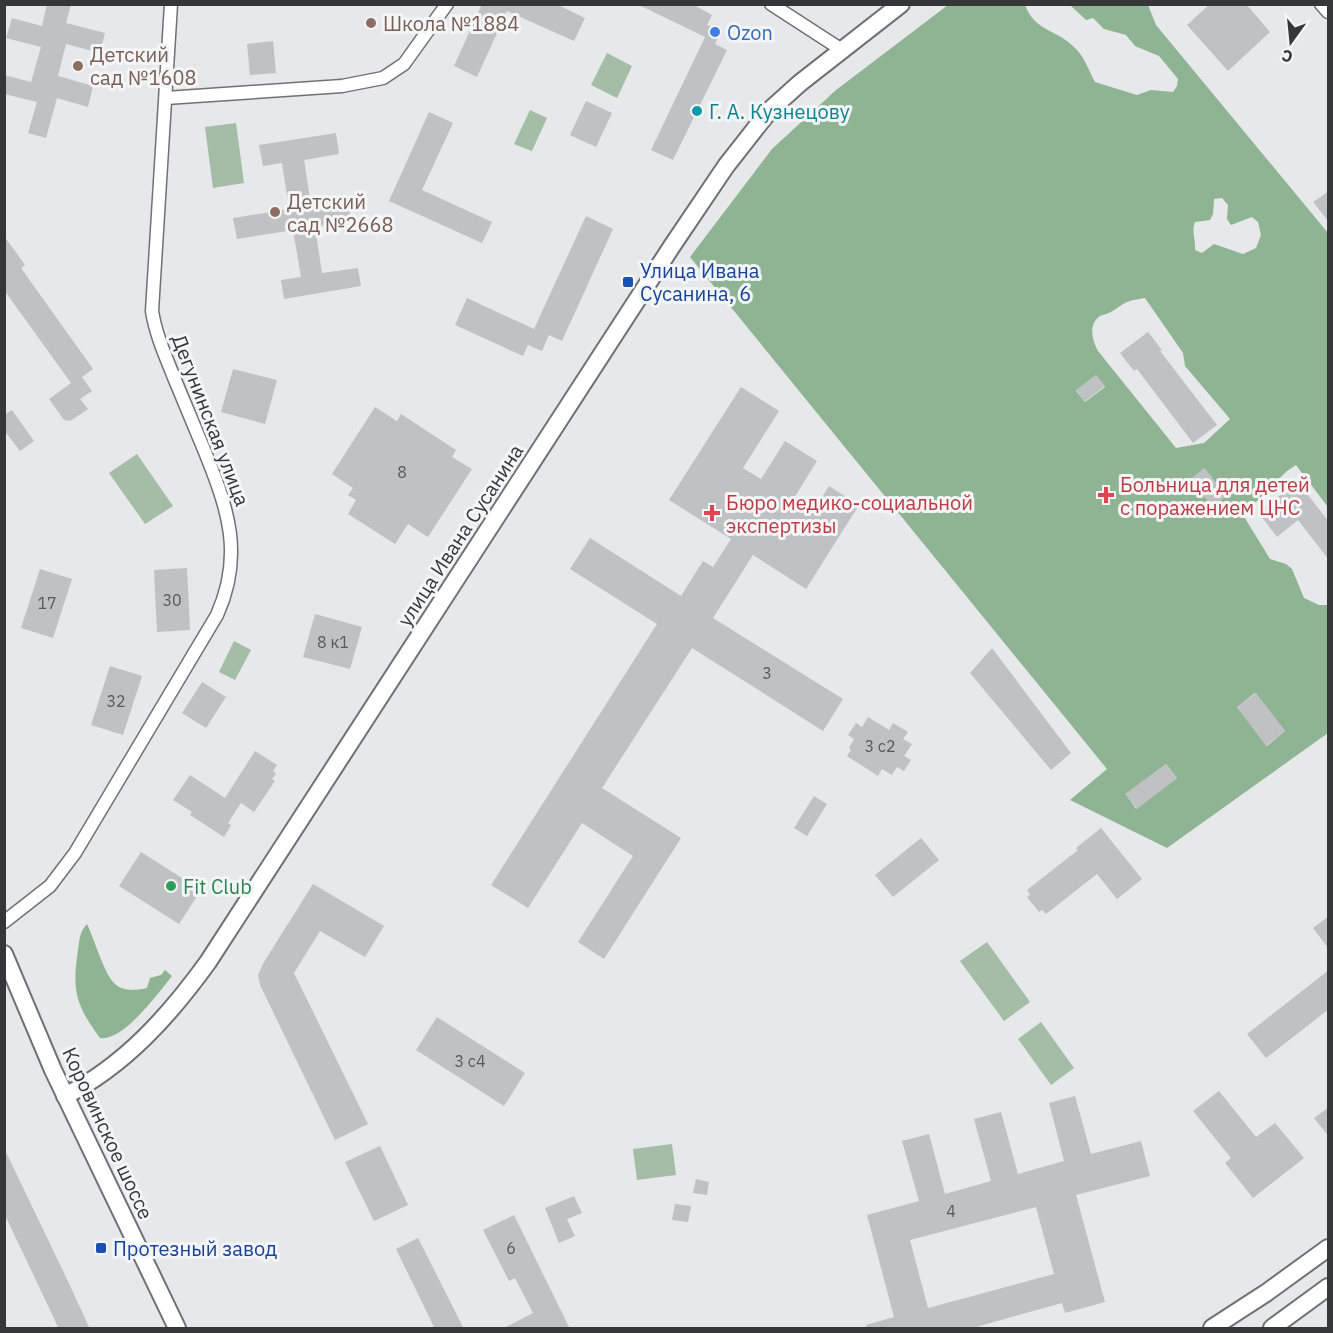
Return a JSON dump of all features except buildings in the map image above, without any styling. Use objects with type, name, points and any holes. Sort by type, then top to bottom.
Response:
[{"type":"street","name":"Дегунинская улица","points":[[4,922],[50,885],[75,853],[214,621],[222,605],[228,583],[232,544],[226,507],[154,325],[152,292],[171,4]]},
{"type":"street","points":[[166,98],[342,86],[383,78],[405,64],[447,4]]},
{"type":"street","points":[[771,4],[842,50]]},
{"type":"street","name":"улица Ивана Сусанина","points":[[65,1096],[90,1083],[138,1045],[171,1011],[195,980],[310,807],[706,193],[745,139],[770,110],[800,83],[901,4]]},
{"type":"street","points":[[1321,4],[1329,12]]},
{"type":"street","name":"Коровинское шоссе","points":[[4,954],[65,1096],[177,1329]]},
{"type":"street","points":[[1212,1329],[1329,1248]]},
{"type":"street","points":[[1272,1329],[1329,1287]]},
{"type":"green space","name":"Больница для детей с поражением ЦНС","points":[[948,5],[1025,5],[1034,20],[1078,51],[1095,82],[1137,95],[1151,90],[1173,92],[1178,79],[1159,56],[1135,46],[1126,35],[1104,29],[1093,18],[1086,20],[1070,5],[1148,5],[1156,25],[1328,233],[1328,507],[1296,465],[1287,471],[1243,515],[1270,559],[1286,564],[1292,569],[1304,598],[1319,605],[1328,605],[1328,733],[1167,848],[1070,800],[1107,769],[690,257],[772,149],[836,90]],"holes":[[[1222,198],[1228,205],[1227,219],[1231,225],[1252,217],[1258,222],[1261,235],[1256,248],[1243,254],[1214,244],[1202,253],[1195,250],[1193,229],[1195,222],[1210,220],[1213,214],[1214,199]],[[1145,298],[1183,353],[1185,366],[1230,419],[1204,443],[1176,448],[1096,347],[1092,332],[1096,319],[1135,300]],[[1096,375],[1105,387],[1085,402],[1076,391]],[[1205,469],[1226,496],[1212,506],[1191,479]],[[1255,693],[1285,731],[1267,746],[1237,707]],[[1166,764],[1177,778],[1136,809],[1126,794]]]},
{"type":"green space","points":[[607,53],[632,66],[617,98],[591,85]]},
{"type":"green space","points":[[530,110],[547,118],[532,151],[514,144]]},
{"type":"green space","points":[[236,123],[244,183],[213,188],[205,127]]},
{"type":"green space","points":[[137,454],[173,506],[145,524],[109,473]]},
{"type":"green space","points":[[234,641],[251,650],[235,680],[219,672]]},
{"type":"green space","points":[[87,924],[107,972],[118,987],[131,990],[147,988],[150,978],[161,975],[165,970],[172,976],[140,1014],[119,1032],[109,1037],[100,1038],[85,1016],[77,996],[75,976],[78,950],[81,933]]},
{"type":"green space","points":[[987,942],[1030,1002],[1004,1021],[960,961]]},
{"type":"green space","points":[[1041,1022],[1074,1068],[1051,1085],[1018,1039]]},
{"type":"green space","points":[[672,1144],[676,1175],[637,1180],[633,1149]]},
{"type":"place","name":"Школа №1884","points":[[371,23]]},
{"type":"place","name":"Ozon","points":[[715,32]]},
{"type":"place","name":"Детский сад №1608","points":[[78,66]]},
{"type":"place","name":"Г. А. Кузнецову","points":[[697,111]]},
{"type":"place","name":"Детский сад №2668","points":[[275,212]]},
{"type":"place","name":"Улица Ивана Сусанина, 6","points":[[628,282]]},
{"type":"place","name":"Больница для детей с поражением ЦНС","points":[[1106,495]]},
{"type":"place","name":"Бюро медико-социальной экспертизы","points":[[712,513]]},
{"type":"place","name":"Fit Club","points":[[171,886]]},
{"type":"place","name":"Протезный завод","points":[[101,1248]]}]
